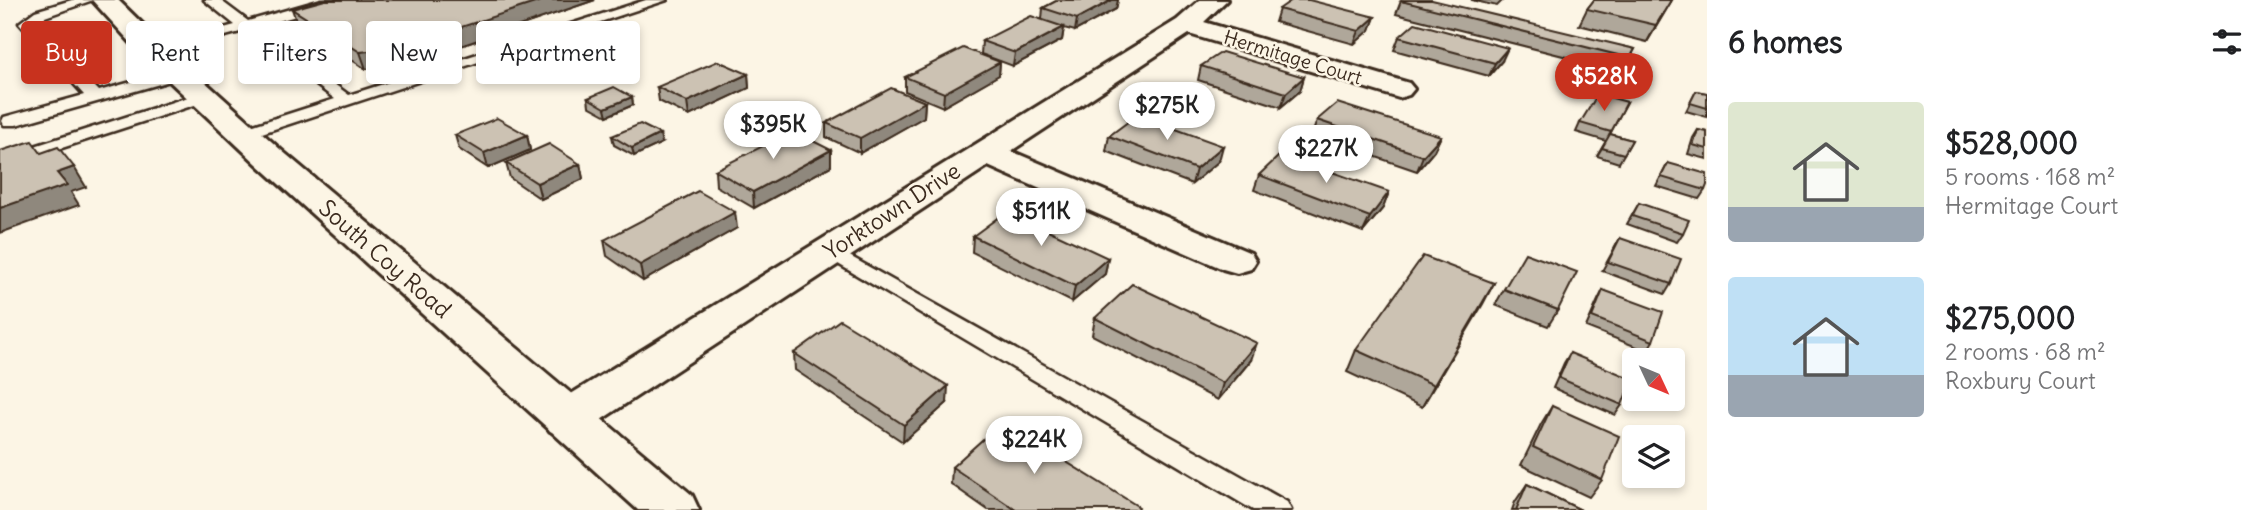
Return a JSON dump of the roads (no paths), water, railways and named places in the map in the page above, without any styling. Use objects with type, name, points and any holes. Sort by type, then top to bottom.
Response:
[{"type":"street","name":"South Coy Road","points":[[104,0],[126,22]]},
{"type":"street","name":"Yorktown Drive","points":[[567,419],[1186,25],[1214,0]]},
{"type":"street","name":"Hermitage Court","points":[[1186,25],[1399,89]]},
{"type":"street","name":"South Coy Road","points":[[190,84],[673,510]]},
{"type":"street","points":[[984,152],[1237,261]]},
{"type":"lane","points":[[86,0],[40,14],[26,23],[95,97]]},
{"type":"lane","points":[[211,0],[239,21]]},
{"type":"lane","points":[[261,21],[316,2],[337,0]]},
{"type":"lane","points":[[244,134],[660,0]]},
{"type":"lane","points":[[10,121],[142,84]]},
{"type":"lane","points":[[0,163],[159,84]]},
{"type":"lane","points":[[324,84],[347,101]]},
{"type":"lane","points":[[830,251],[1277,510]]}]
